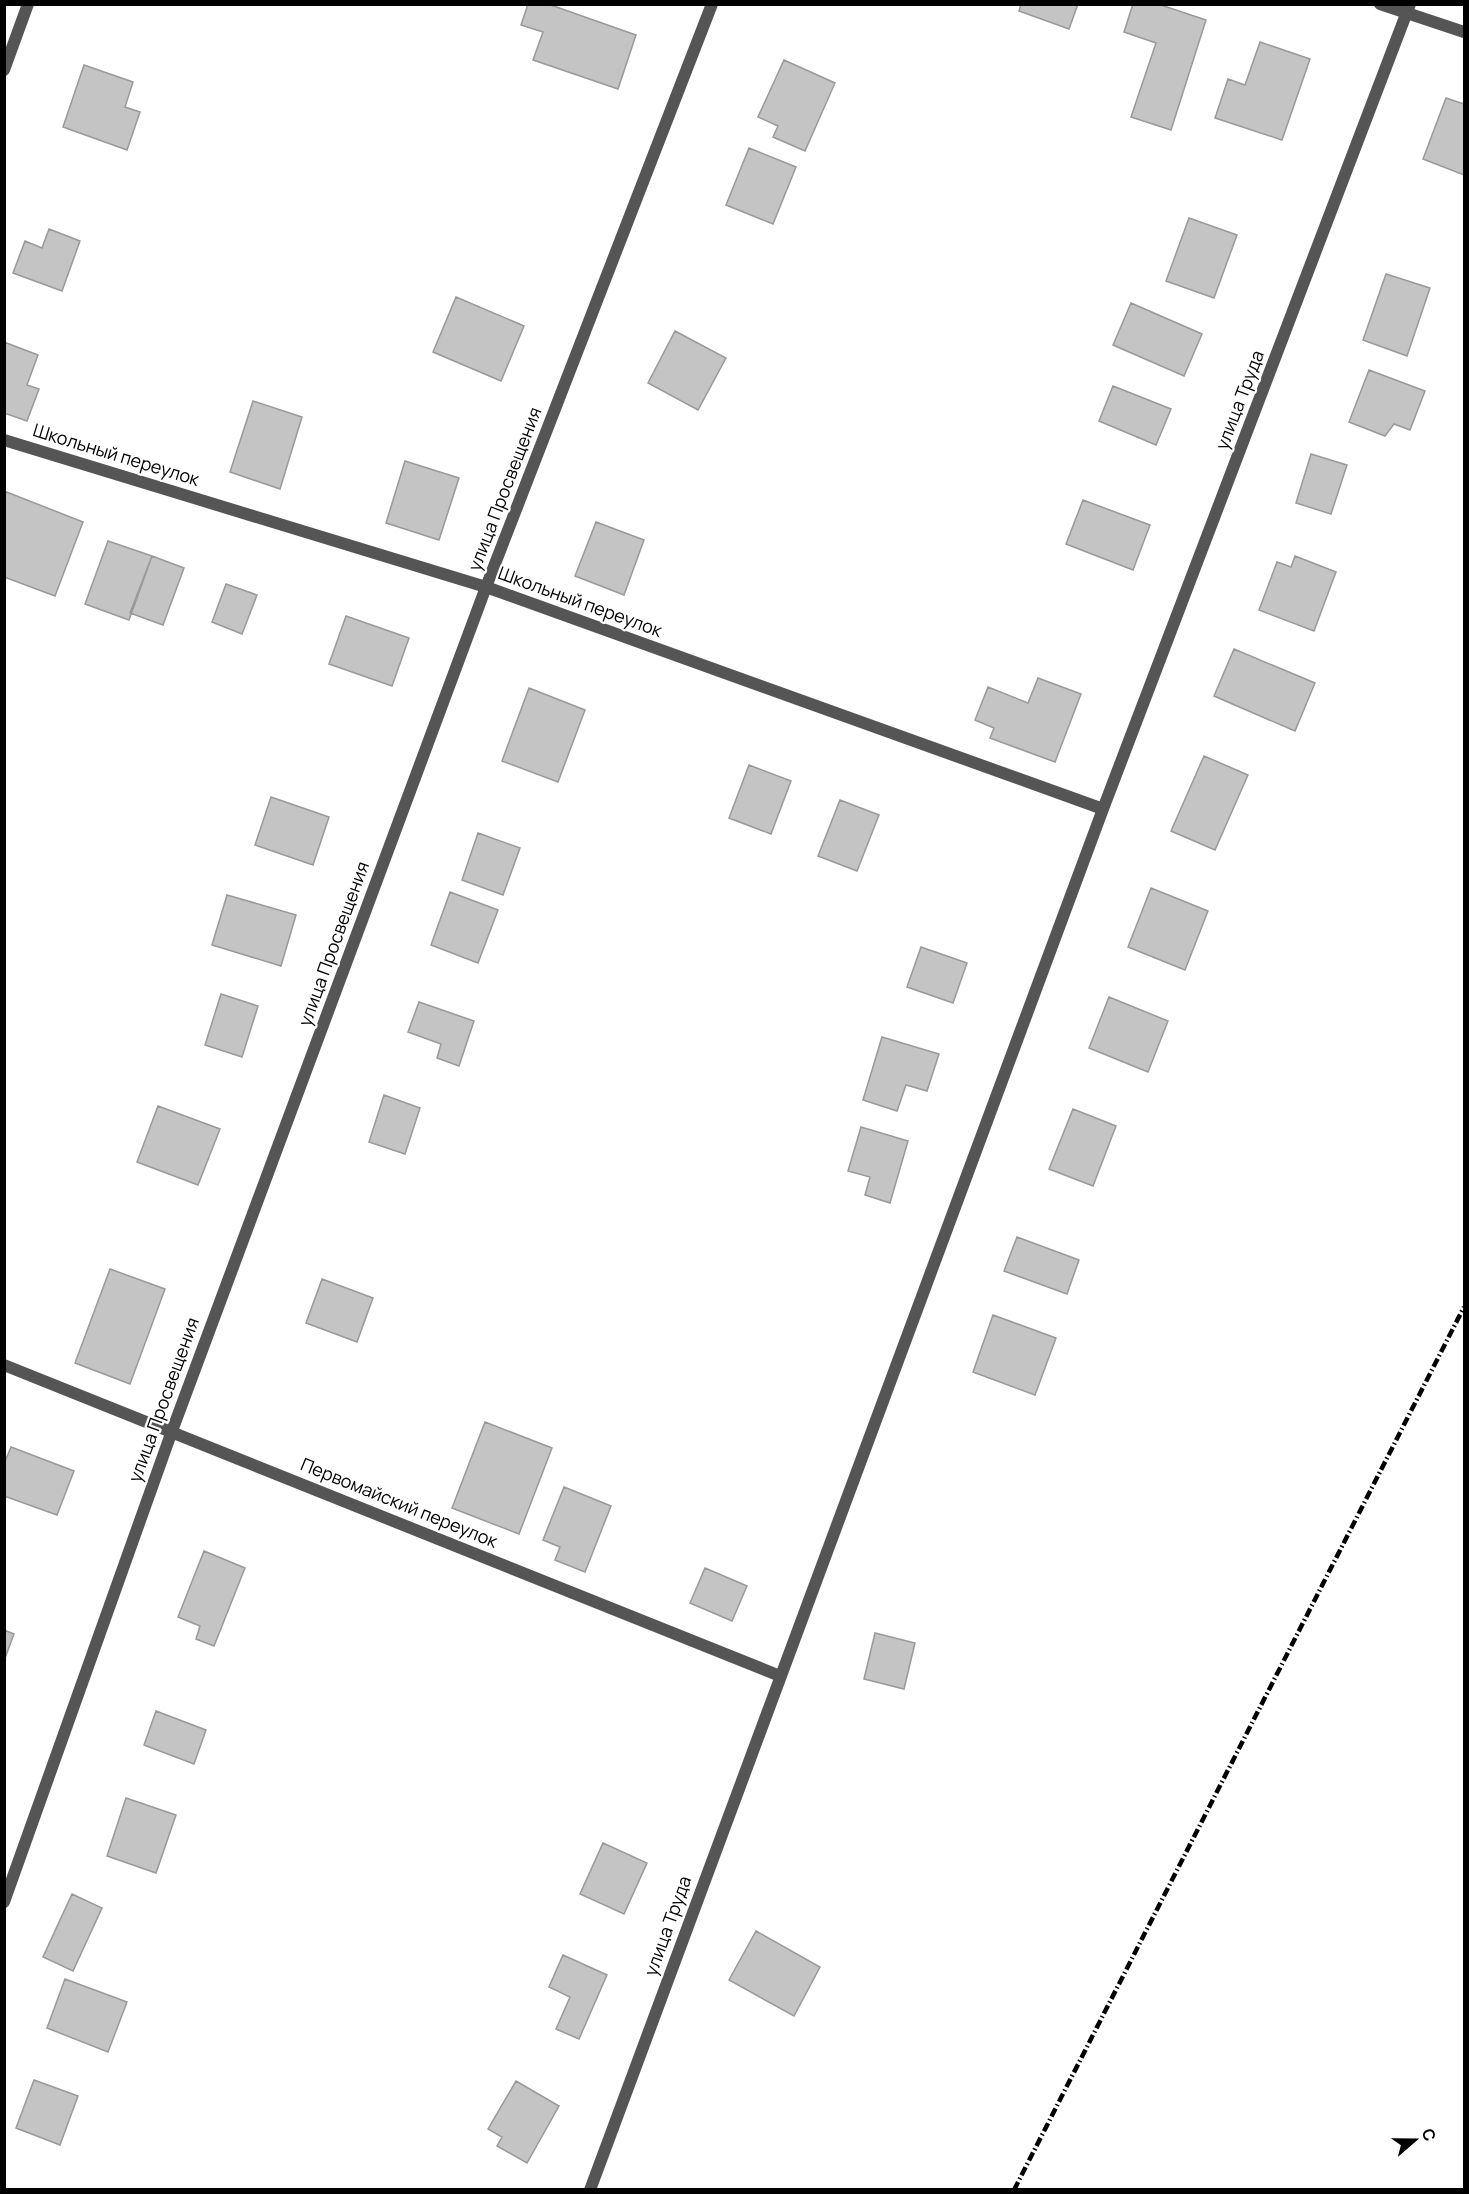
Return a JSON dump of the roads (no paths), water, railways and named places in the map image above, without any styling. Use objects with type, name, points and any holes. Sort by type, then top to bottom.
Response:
[{"type":"street","points":[[4,70],[28,4]]},
{"type":"street","name":"улица Просвещения","points":[[4,1902],[172,1431],[486,587],[712,4]]},
{"type":"street","points":[[1380,4],[1409,9],[1464,32]]},
{"type":"street","name":"улица Труда","points":[[590,2190],[1103,809],[1409,9]]},
{"type":"street","name":"Школьный переулок","points":[[4,440],[486,587],[1103,809]]},
{"type":"street","name":"Первомайский переулок","points":[[4,1365],[780,1676]]},
{"type":"railway","points":[[1014,2190],[1464,1307]]}]
